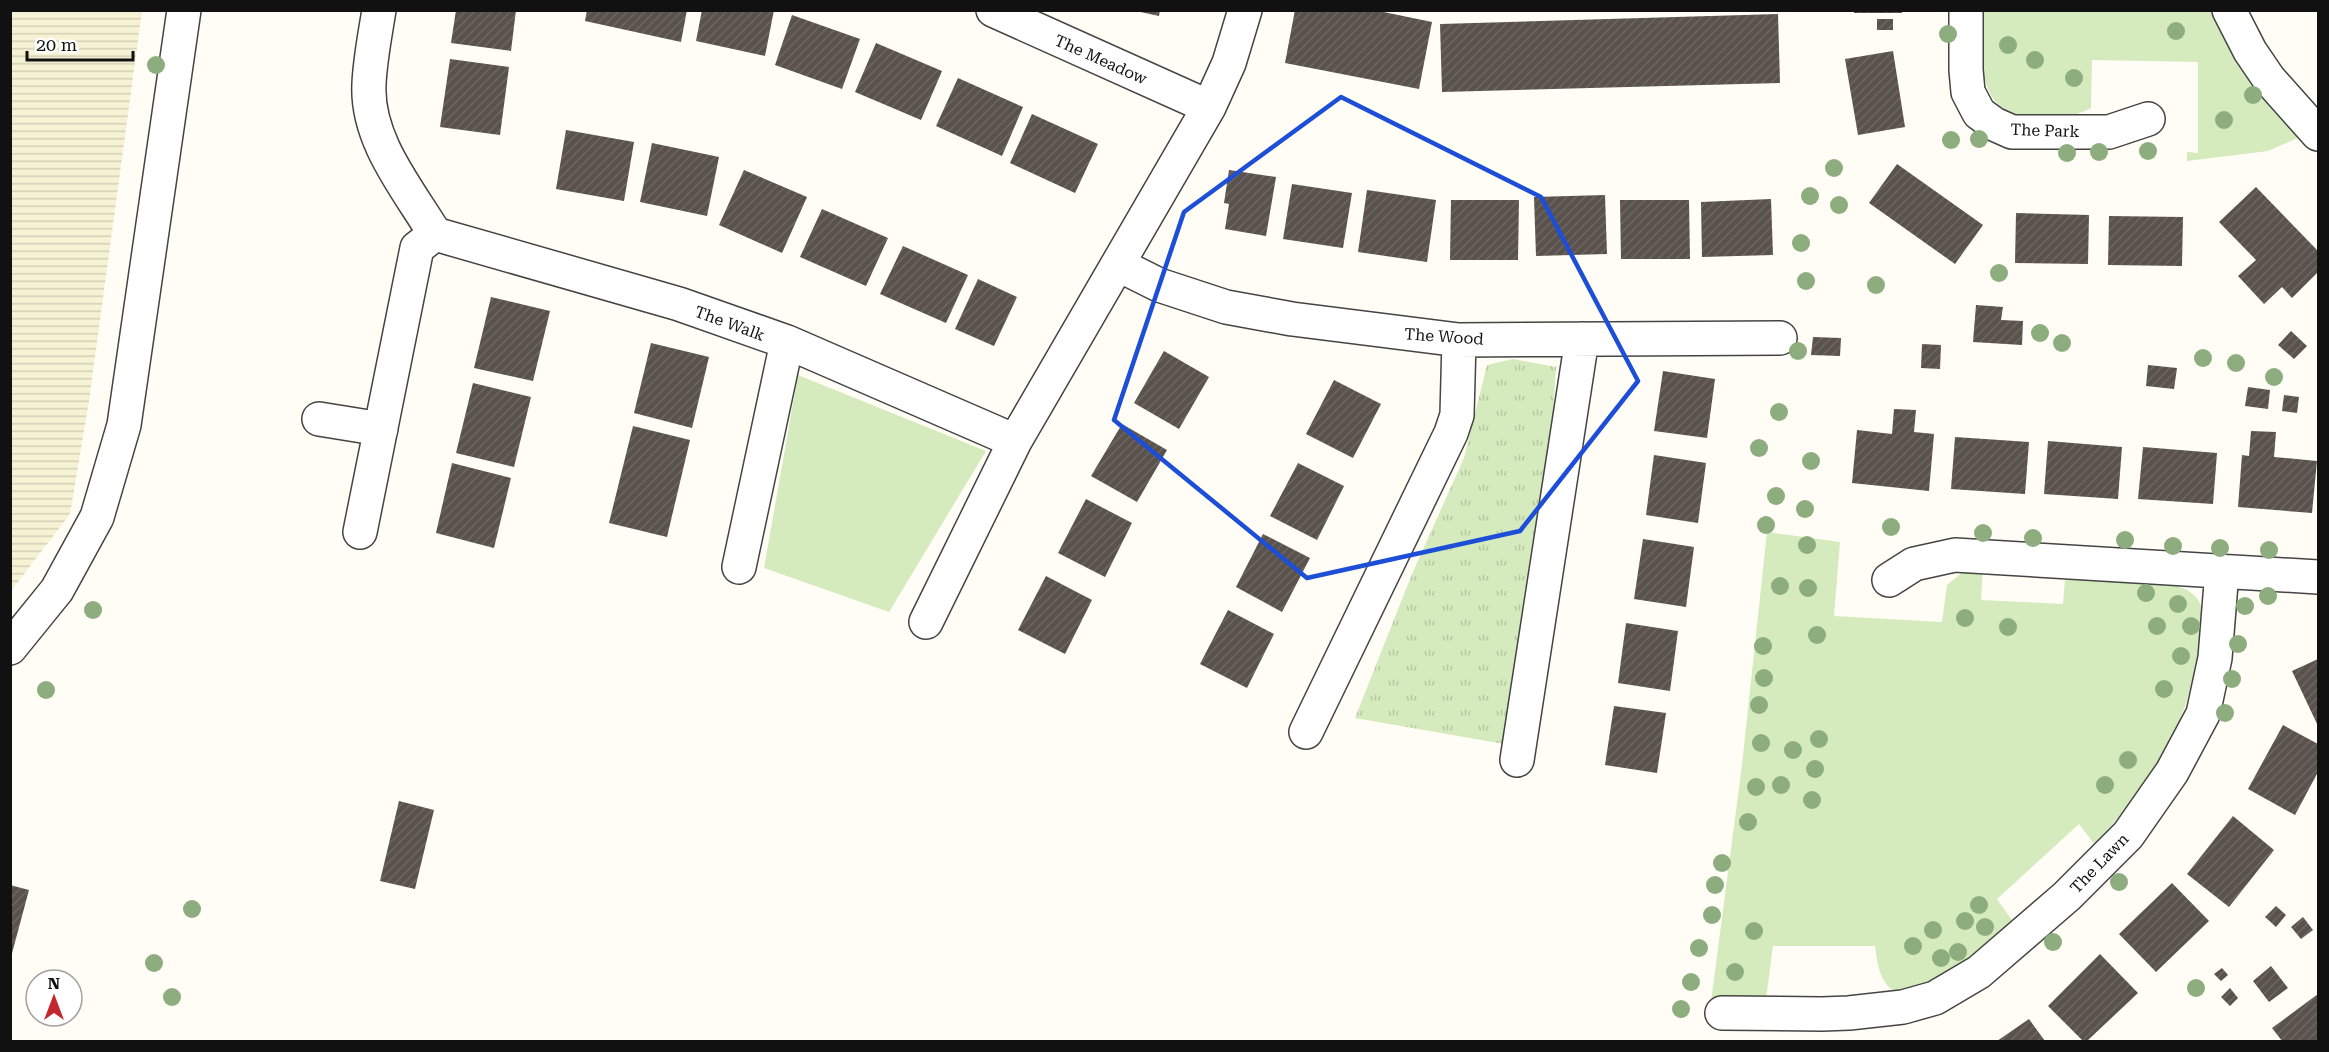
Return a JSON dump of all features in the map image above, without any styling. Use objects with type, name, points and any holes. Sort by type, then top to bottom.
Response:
[{"type":"street","points":[[10,648],[57,590],[97,517],[124,425],[184,10]]},
{"type":"street","points":[[360,532],[417,248],[435,234],[384,151],[372,119],[369,85],[378,10]]},
{"type":"street","name":"The Meadow","points":[[993,10],[1209,107]]},
{"type":"street","points":[[926,622],[1015,441],[1209,107],[1228,63],[1245,10]]},
{"type":"street","name":"The Park","points":[[1966,10],[1968,92],[1979,113],[1994,124],[2012,132],[2109,132],[2148,118]]},
{"type":"street","points":[[2229,10],[2250,51],[2269,79],[2319,134]]},
{"type":"street","name":"The Walk","points":[[435,234],[679,304],[787,342],[1015,441]]},
{"type":"street","name":"The Wood","points":[[1119,265],[1159,285],[1226,307],[1292,319],[1460,340],[1780,338]]},
{"type":"street","points":[[1516,760],[1582,339]]},
{"type":"street","points":[[1306,732],[1451,433],[1457,415],[1460,340]]},
{"type":"street","points":[[739,567],[787,342]]},
{"type":"street","points":[[319,419],[381,429]]},
{"type":"street","points":[[1889,580],[1914,564],[1955,555],[2319,577]]},
{"type":"street","name":"The Lawn","points":[[1722,1013],[1822,1014],[1903,1007],[1935,998],[1984,967],[2067,896],[2128,835],[2172,772],[2203,714],[2215,658],[2222,571]]},
{"type":"highlighted area","points":[[1341,97],[1541,197],[1638,381],[1520,531],[1307,578],[1114,420],[1184,212]]},
{"type":"shaded area","points":[[11,10],[142,11],[89,401],[70,514],[11,591]]},
{"type":"green space","points":[[1981,11],[2211,11],[2246,73],[2300,137],[2268,151],[2187,161],[2187,152],[2198,153],[2198,62],[2092,60],[2091,108],[2061,117],[2019,116],[2003,108],[1993,97],[1986,83],[1982,66]]},
{"type":"green space","points":[[1513,359],[1556,367],[1548,498],[1510,745],[1355,718],[1412,574],[1464,458],[1487,365]]},
{"type":"green space","points":[[798,375],[986,451],[889,612],[764,568]]},
{"type":"green space","points":[[1767,532],[1840,542],[1834,616],[1942,622],[1947,585],[1965,570],[1983,568],[1981,600],[2063,604],[2065,579],[2128,580],[2177,586],[2194,595],[2202,608],[2201,639],[2184,709],[2165,752],[2144,785],[2095,845],[2079,824],[1997,899],[2014,923],[1955,969],[1918,989],[1903,992],[1891,989],[1887,985],[1881,975],[1875,946],[1773,946],[1766,999],[1711,1002],[1742,765]]},
{"type":"building","points":[[456,10],[516,10],[511,51],[451,43]]},
{"type":"building","points":[[587,10],[687,10],[681,42],[585,21]]},
{"type":"building","points":[[702,10],[774,10],[765,56],[696,41]]},
{"type":"building","points":[[1131,10],[1160,10],[1159,16]]},
{"type":"building","points":[[1295,10],[1374,10],[1432,22],[1419,89],[1285,63]]},
{"type":"building","points":[[1854,10],[1902,10],[1902,13],[1854,13]]},
{"type":"building","points":[[1778,14],[1780,83],[1442,92],[1440,24]]},
{"type":"building","points":[[792,15],[860,39],[842,89],[775,65]]},
{"type":"building","points":[[1877,19],[1893,19],[1893,30],[1877,30]]},
{"type":"building","points":[[876,43],[942,71],[921,120],[855,92]]},
{"type":"building","points":[[1893,51],[1905,127],[1858,135],[1845,59]]},
{"type":"building","points":[[450,59],[509,67],[500,135],[440,127]]},
{"type":"building","points":[[958,78],[1023,107],[1002,156],[936,126]]},
{"type":"building","points":[[1032,114],[1098,144],[1075,193],[1010,163]]},
{"type":"building","points":[[566,130],[634,142],[624,201],[556,189]]},
{"type":"building","points":[[652,143],[719,157],[707,216],[640,202]]},
{"type":"building","points":[[1897,164],[1983,225],[1955,264],[1869,203]]},
{"type":"building","points":[[744,170],[807,197],[782,253],[719,225]]},
{"type":"building","points":[[1229,170],[1276,177],[1266,236],[1225,229],[1229,204],[1224,203]]},
{"type":"building","points":[[1292,184],[1352,193],[1343,248],[1283,239]]},
{"type":"building","points":[[2256,187],[2318,251],[2318,272],[2292,298],[2282,287],[2264,304],[2238,276],[2256,260],[2219,222]]},
{"type":"building","points":[[1367,190],[1436,200],[1427,262],[1358,252]]},
{"type":"building","points":[[1605,195],[1607,254],[1536,256],[1534,197]]},
{"type":"building","points":[[1771,199],[1773,255],[1702,257],[1701,202]]},
{"type":"building","points":[[1451,200],[1519,200],[1518,260],[1450,260]]},
{"type":"building","points":[[1620,200],[1689,200],[1690,259],[1621,259]]},
{"type":"building","points":[[822,209],[888,238],[866,286],[800,257]]},
{"type":"building","points":[[2016,213],[2089,215],[2088,264],[2015,263]]},
{"type":"building","points":[[2109,216],[2183,217],[2182,266],[2108,265]]},
{"type":"building","points":[[903,246],[968,275],[946,323],[880,294]]},
{"type":"building","points":[[978,279],[1017,297],[994,346],[955,329]]},
{"type":"building","points":[[491,297],[550,311],[533,381],[474,368]]},
{"type":"building","points":[[1976,305],[2003,307],[2001,320],[2023,321],[2022,345],[1973,342]]},
{"type":"building","points":[[2291,331],[2307,346],[2294,359],[2278,345]]},
{"type":"building","points":[[1813,337],[1841,338],[1840,356],[1811,355]]},
{"type":"building","points":[[651,343],[709,357],[692,428],[634,413]]},
{"type":"building","points":[[1922,344],[1941,345],[1940,369],[1921,368]]},
{"type":"building","points":[[1164,351],[1209,377],[1179,429],[1134,403]]},
{"type":"building","points":[[2148,365],[2177,368],[2174,389],[2146,386]]},
{"type":"building","points":[[1663,371],[1715,379],[1707,438],[1654,431]]},
{"type":"building","points":[[1334,380],[1381,404],[1353,458],[1306,434]]},
{"type":"building","points":[[473,383],[531,397],[514,467],[456,453]]},
{"type":"building","points":[[2248,387],[2270,390],[2268,409],[2245,406]]},
{"type":"building","points":[[2284,395],[2299,397],[2297,413],[2282,411]]},
{"type":"building","points":[[1894,409],[1916,410],[1914,432],[1934,434],[1929,491],[1852,483],[1857,430],[1892,434]]},
{"type":"building","points":[[1122,424],[1167,450],[1137,502],[1091,476]]},
{"type":"building","points":[[633,426],[690,440],[667,537],[609,523]]},
{"type":"building","points":[[2251,431],[2276,432],[2274,457],[2317,461],[2312,513],[2238,507],[2242,455],[2249,456]]},
{"type":"building","points":[[1955,437],[2029,442],[2025,494],[1951,489]]},
{"type":"building","points":[[2048,441],[2122,447],[2118,499],[2044,494]]},
{"type":"building","points":[[2143,447],[2217,453],[2213,504],[2138,499]]},
{"type":"building","points":[[1654,455],[1706,463],[1698,523],[1646,515]]},
{"type":"building","points":[[452,463],[511,478],[494,548],[436,533]]},
{"type":"building","points":[[1298,463],[1344,486],[1317,540],[1270,516]]},
{"type":"building","points":[[1086,499],[1132,523],[1105,577],[1058,553]]},
{"type":"building","points":[[1263,534],[1310,558],[1282,612],[1236,587]]},
{"type":"building","points":[[1643,539],[1694,547],[1686,607],[1634,599]]},
{"type":"building","points":[[1046,576],[1092,600],[1065,654],[1018,630]]},
{"type":"building","points":[[1228,610],[1274,634],[1247,688],[1200,664]]},
{"type":"building","points":[[1626,623],[1678,631],[1670,691],[1618,683]]},
{"type":"building","points":[[2318,659],[2318,726],[2292,671]]},
{"type":"building","points":[[1614,706],[1666,713],[1657,773],[1605,765]]},
{"type":"building","points":[[2283,725],[2318,744],[2318,772],[2295,815],[2248,789]]},
{"type":"building","points":[[399,801],[434,810],[415,889],[380,881]]},
{"type":"building","points":[[2233,816],[2274,850],[2229,907],[2187,874]]},
{"type":"building","points":[[2172,883],[2209,921],[2156,972],[2119,934]]},
{"type":"building","points":[[10,885],[29,890],[11,957],[10,957]]},
{"type":"building","points":[[2276,906],[2286,915],[2276,927],[2265,917]]},
{"type":"building","points":[[2303,917],[2313,930],[2301,939],[2291,927]]},
{"type":"building","points":[[2100,954],[2138,993],[2087,1041],[2083,1041],[2048,1006]]},
{"type":"building","points":[[2271,966],[2288,988],[2269,1002],[2253,981]]},
{"type":"building","points":[[2222,968],[2228,975],[2221,981],[2214,974]]},
{"type":"building","points":[[2230,988],[2238,998],[2230,1006],[2221,997]]},
{"type":"building","points":[[2318,994],[2318,1041],[2282,1041],[2272,1028]]},
{"type":"building","points":[[2029,1019],[2045,1041],[1997,1041]]}]
